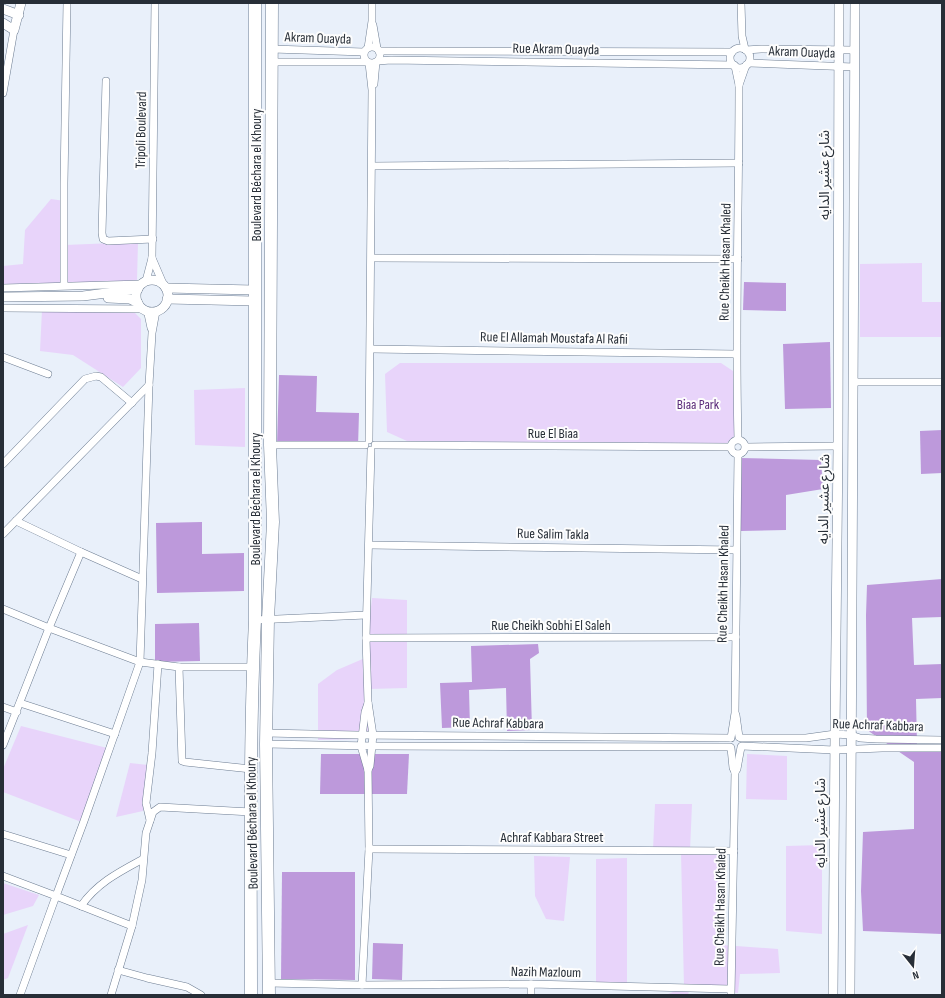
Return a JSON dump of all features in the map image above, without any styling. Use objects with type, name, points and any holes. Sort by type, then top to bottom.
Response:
[{"type":"highway","name":"Boulevard Béchara el Khoury","points":[[250,995],[251,769],[255,620],[255,3]]},
{"type":"highway","name":"Boulevard Béchara el Khoury","points":[[269,989],[266,738],[268,619],[273,522],[270,445],[272,3]]},
{"type":"highway","points":[[255,182],[271,182]]},
{"type":"street","points":[[3,93],[14,30],[22,3]]},
{"type":"street","points":[[64,285],[67,3]]},
{"type":"street","name":"Tripoli Boulevard","points":[[142,285],[152,258],[155,3]]},
{"type":"street","points":[[372,3],[372,21],[365,60],[373,62]]},
{"type":"street","points":[[741,3],[742,36],[745,49],[750,55],[747,64],[743,67],[734,65],[731,58],[742,36]]},
{"type":"street","name":"شارع عشير الدايه","points":[[833,995],[834,734],[838,446],[839,3]]},
{"type":"street","name":"شارع عشير الدايه","points":[[850,995],[855,3]]},
{"type":"street","points":[[3,9],[19,15]]},
{"type":"street","points":[[372,21],[380,54],[373,62]]},
{"type":"street","points":[[3,23],[14,30]]},
{"type":"street","points":[[366,50],[372,47],[378,49]]},
{"type":"street","points":[[734,51],[741,48],[854,50]]},
{"type":"street","name":"Akram Ouayda","points":[[272,49],[366,50]]},
{"type":"street","name":"Rue Akram Ouayda","points":[[378,49],[734,51]]},
{"type":"street","name":"Rue Akram Ouayda","points":[[272,62],[373,62],[391,60],[734,65]]},
{"type":"street","points":[[368,770],[373,746],[373,734],[368,702],[366,615],[373,448],[366,449],[371,349],[372,90],[376,73],[373,62]]},
{"type":"street","name":"Akram Ouayda","points":[[747,64],[854,67]]},
{"type":"street","name":"Rue Cheikh Hasan Khaled","points":[[739,85],[747,64]]},
{"type":"street","name":"Rue Cheikh Hasan Khaled","points":[[734,65],[739,85],[736,354],[738,439]]},
{"type":"street","points":[[106,81],[103,239],[108,241],[152,239]]},
{"type":"street","points":[[372,166],[739,164]]},
{"type":"street","name":"Tripoli Boulevard","points":[[152,258],[165,287]]},
{"type":"street","points":[[372,258],[738,259]]},
{"type":"street","points":[[83,296],[142,285],[156,280],[165,287],[254,295]]},
{"type":"street","points":[[3,288],[64,285],[142,285]]},
{"type":"street","points":[[142,285],[137,299],[148,314],[152,332]]},
{"type":"street","points":[[3,308],[142,307],[156,311],[163,307],[167,299],[165,287]]},
{"type":"street","points":[[167,299],[254,295]]},
{"type":"street","points":[[3,297],[83,296],[130,299],[142,307]]},
{"type":"street","points":[[20,995],[72,855],[140,662],[149,385],[152,332],[156,311]]},
{"type":"street","name":"Rue El Allamah Moustafa Al Rafii","points":[[371,349],[736,354]]},
{"type":"street","points":[[3,357],[48,374]]},
{"type":"street","points":[[3,464],[85,380],[96,376],[101,377],[132,403]]},
{"type":"street","points":[[853,382],[942,382]]},
{"type":"street","points":[[3,534],[149,385]]},
{"type":"street","points":[[738,439],[744,443],[746,447],[745,450],[738,454],[734,453],[731,447],[734,440],[738,439]]},
{"type":"street","points":[[270,445],[367,442]]},
{"type":"street","points":[[746,447],[838,446]]},
{"type":"street","name":"Rue El Biaa","points":[[373,448],[731,447]]},
{"type":"street","name":"Rue Cheikh Hasan Khaled","points":[[730,992],[735,772],[737,769],[740,742],[735,713],[738,454]]},
{"type":"street","points":[[16,521],[81,552],[142,578]]},
{"type":"street","name":"Rue Salim Takla","points":[[369,545],[736,550]]},
{"type":"street","points":[[3,746],[49,628],[81,552]]},
{"type":"street","points":[[3,609],[140,662],[179,667],[253,667]]},
{"type":"street","points":[[255,620],[366,615]]},
{"type":"street","name":"Rue Cheikh Sobhi El Saleh","points":[[366,638],[736,637]]},
{"type":"street","points":[[150,820],[146,802],[152,752],[158,664]]},
{"type":"street","points":[[179,667],[182,761],[251,769]]},
{"type":"street","points":[[362,985],[369,849],[368,770],[362,746],[362,734],[368,702]]},
{"type":"street","points":[[20,703],[115,734]]},
{"type":"street","points":[[3,707],[17,712]]},
{"type":"street","name":"Rue Cheikh Hasan Khaled","points":[[730,738],[735,713]]},
{"type":"street","name":"Rue Achraf Kabbara","points":[[266,738],[362,734],[730,738]]},
{"type":"street","name":"Rue Achraf Kabbara","points":[[740,742],[806,738],[834,734],[867,738],[942,740]]},
{"type":"street","points":[[736,736],[740,742],[736,750],[730,748],[728,742],[730,738],[736,736]]},
{"type":"street","name":"Rue Achraf Kabbara","points":[[266,738],[362,746],[730,748]]},
{"type":"street","name":"Rue Achraf Kabbara","points":[[740,742],[834,750],[942,748]]},
{"type":"street","name":"Rue Cheikh Hasan Khaled","points":[[730,748],[735,772]]},
{"type":"street","points":[[111,995],[132,926],[142,880],[146,833],[153,812],[160,806],[251,812]]},
{"type":"street","points":[[3,834],[72,855]]},
{"type":"street","name":"Achraf Kabbara Street","points":[[369,849],[734,850]]},
{"type":"street","points":[[81,906],[89,894],[100,884],[143,859]]},
{"type":"street","points":[[3,876],[132,926]]},
{"type":"street","points":[[118,970],[188,987],[201,995]]},
{"type":"street","points":[[531,984],[531,995]]},
{"type":"street","name":"Nazih Mazloum","points":[[269,989],[362,985],[531,984],[730,992]]},
{"type":"green space","points":[[51,199],[65,201],[65,245],[138,242],[137,281],[3,284],[3,266],[23,264],[25,230]]},
{"type":"green space","points":[[922,263],[922,302],[942,302],[942,337],[860,337],[860,264]]},
{"type":"green space","points":[[42,310],[134,312],[141,319],[141,368],[123,387],[73,355],[40,351]]},
{"type":"green space","name":"Biaa Park","points":[[400,363],[721,363],[736,373],[739,431],[727,443],[407,441],[387,432],[385,374]]},
{"type":"green space","points":[[245,388],[245,447],[195,445],[194,390]]},
{"type":"green space","points":[[372,598],[407,600],[407,688],[369,689],[368,739],[318,740],[318,684],[337,670],[365,658]]},
{"type":"green space","points":[[21,726],[111,749],[84,823],[3,792],[3,769]]},
{"type":"green space","points":[[747,754],[787,756],[787,800],[746,799]]},
{"type":"green space","points":[[130,763],[148,765],[143,811],[116,817]]},
{"type":"green space","points":[[655,804],[692,804],[690,851],[727,855],[722,945],[778,949],[780,973],[740,974],[738,993],[689,991],[688,995],[666,995],[684,987],[681,853],[653,850]]},
{"type":"green space","points":[[822,845],[822,934],[786,931],[786,846]]},
{"type":"green space","points":[[534,856],[570,857],[564,921],[546,919],[535,896]]},
{"type":"green space","points":[[627,858],[627,986],[596,986],[596,859]]},
{"type":"green space","points":[[3,883],[39,895],[33,906],[3,915]]},
{"type":"green space","points":[[28,925],[8,978],[3,980],[3,934]]},
{"type":"shaded area","points":[[744,282],[786,283],[786,311],[743,310]]},
{"type":"shaded area","points":[[830,342],[831,408],[785,409],[783,344]]},
{"type":"shaded area","points":[[279,375],[317,376],[316,412],[359,413],[358,447],[277,445]]},
{"type":"shaded area","points":[[942,430],[942,473],[921,474],[920,431]]},
{"type":"shaded area","points":[[740,458],[821,460],[823,489],[786,495],[786,530],[741,531]]},
{"type":"shaded area","points":[[202,522],[202,554],[244,553],[244,591],[157,593],[156,523]]},
{"type":"shaded area","points":[[942,579],[942,617],[912,618],[914,665],[942,664],[942,698],[916,699],[917,745],[942,744],[942,934],[863,931],[861,891],[863,832],[914,829],[914,762],[867,730],[867,585]]},
{"type":"shaded area","points":[[199,623],[200,661],[155,662],[155,624]]},
{"type":"shaded area","points":[[538,644],[539,653],[530,659],[532,730],[507,731],[506,688],[469,690],[470,727],[442,728],[440,683],[472,682],[471,646]]},
{"type":"shaded area","points":[[321,754],[409,754],[407,794],[320,794]]},
{"type":"shaded area","points":[[282,872],[355,872],[355,980],[281,979]]},
{"type":"shaded area","points":[[373,943],[403,944],[402,980],[372,979]]}]
